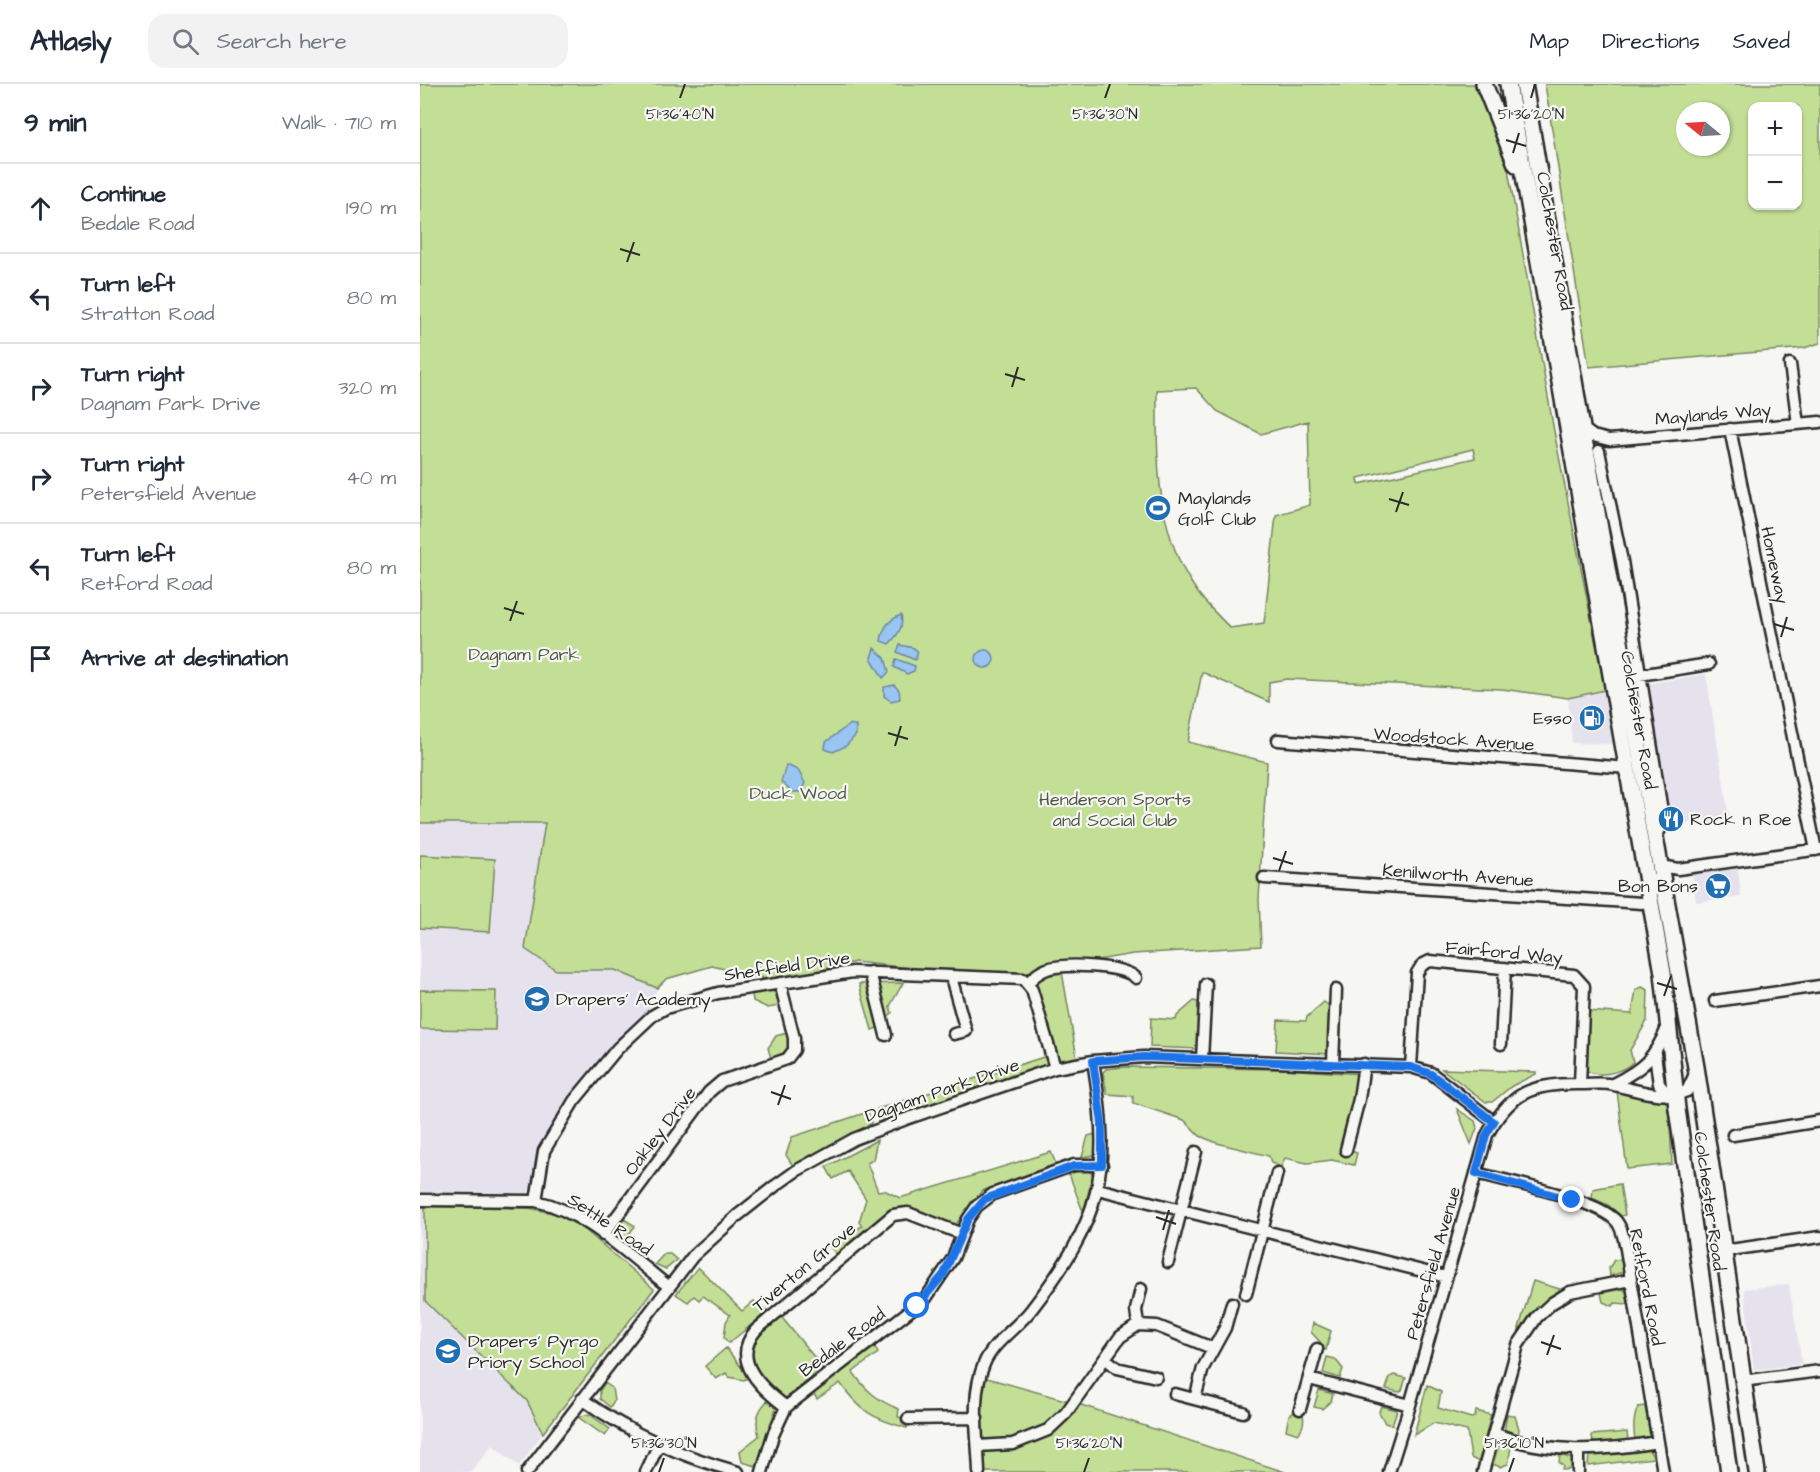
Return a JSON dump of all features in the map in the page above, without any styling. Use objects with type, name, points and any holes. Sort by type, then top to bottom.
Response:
[{"type":"highway","points":[[1484,84],[1525,186]]},
{"type":"highway","name":"Colchester Road","points":[[1508,84],[1650,901],[1669,1023],[1673,1095],[1729,1472]]},
{"type":"highway","name":"Colchester Road","points":[[1524,84],[1586,431],[1590,473],[1633,676],[1656,837],[1696,1067],[1757,1472]]},
{"type":"street","points":[[1790,364],[1798,424]]},
{"type":"street","name":"Maylands Way","points":[[1586,431],[1609,440],[1820,422]]},
{"type":"street","name":"Homeway","points":[[1730,429],[1818,850]]},
{"type":"street","name":"Colchester Road","points":[[1586,431],[1599,450],[1613,514],[1633,676]]},
{"type":"street","points":[[1590,473],[1599,450],[1609,440]]},
{"type":"street","points":[[1633,676],[1709,664]]},
{"type":"street","name":"Woodstock Avenue","points":[[1278,740],[1628,768]]},
{"type":"street","points":[[1650,901],[1654,882],[1665,867],[1678,869],[1818,850]]},
{"type":"street","points":[[1665,889],[1678,869]]},
{"type":"street","name":"Kenilworth Avenue","points":[[1264,878],[1575,899],[1650,901]]},
{"type":"street","name":"Fairford Way","points":[[1411,1067],[1417,973],[1422,965],[1430,961],[1505,968],[1574,975],[1581,981],[1584,991],[1580,1084]]},
{"type":"street","points":[[1055,1068],[1028,983],[1048,969],[1079,966],[1105,968],[1132,974],[1136,978]]},
{"type":"street","points":[[1502,1044],[1505,968]]},
{"type":"street","points":[[870,972],[886,1035]]},
{"type":"street","name":"Sheffield Drive","points":[[536,1201],[544,1152],[551,1136],[591,1078],[641,1026],[666,1008],[692,1000],[780,983],[870,972],[1014,978],[1028,983]]},
{"type":"street","points":[[951,977],[966,1031],[954,1034]]},
{"type":"street","name":"Oakley Drive","points":[[603,1235],[709,1092],[722,1082],[787,1059],[794,1050],[794,1038],[780,983]]},
{"type":"street","points":[[1202,1059],[1206,984]]},
{"type":"street","points":[[1715,1000],[1820,986]]},
{"type":"street","points":[[1333,1063],[1336,990]]},
{"type":"street","name":"Petersfield Avenue","points":[[1613,1084],[1642,1068],[1655,1054],[1669,1023]]},
{"type":"street","points":[[1655,1054],[1659,1084],[1673,1095],[1687,1091],[1692,1084],[1696,1067]]},
{"type":"street","name":"Dagnam Park Drive","points":[[527,1472],[693,1256],[736,1216],[789,1176],[822,1156],[897,1122],[1055,1068],[1093,1061],[1144,1057],[1411,1067],[1431,1074],[1494,1122]]},
{"type":"street","points":[[979,1472],[977,1389],[989,1354],[1021,1323],[1056,1276],[1080,1237],[1098,1189],[1102,1165],[1102,1123],[1093,1061]]},
{"type":"street","points":[[1346,1150],[1359,1099],[1364,1064]]},
{"type":"street","name":"Petersfield Avenue","points":[[1389,1472],[1486,1135],[1508,1103],[1528,1090],[1553,1083],[1613,1084],[1673,1095]]},
{"type":"street","points":[[1733,1135],[1820,1121]]},
{"type":"street","points":[[1168,1262],[1196,1152]]},
{"type":"street","name":"Bedale Road","points":[[762,1472],[778,1421],[786,1407],[926,1298],[953,1258],[962,1234],[977,1206],[993,1194],[1074,1166],[1102,1165]]},
{"type":"street","points":[[1246,1294],[1277,1173]]},
{"type":"street","name":"Retford Road","points":[[1476,1173],[1590,1204],[1608,1213],[1617,1222],[1623,1234],[1663,1472]]},
{"type":"street","points":[[1098,1189],[1446,1277]]},
{"type":"street","name":"Settle Road","points":[[420,1200],[536,1201],[571,1214],[603,1235],[668,1286]]},
{"type":"street","name":"Tiverton Grove","points":[[786,1407],[751,1371],[744,1357],[746,1346],[756,1330],[893,1215],[908,1213],[962,1234]]},
{"type":"street","points":[[1723,1251],[1820,1237]]},
{"type":"street","points":[[1483,1472],[1518,1344],[1537,1317],[1570,1292],[1630,1280]]},
{"type":"street","points":[[1138,1325],[1136,1310],[1141,1289]]},
{"type":"street","points":[[1195,1399],[1203,1368],[1225,1328],[1232,1302]]},
{"type":"street","points":[[978,1446],[1013,1444],[1048,1430],[1066,1413],[1125,1331],[1138,1325],[1157,1326],[1212,1348]]},
{"type":"street","points":[[1300,1408],[1317,1349]]},
{"type":"street","points":[[1105,1358],[1117,1368],[1156,1377]]},
{"type":"street","points":[[1742,1381],[1820,1371]]},
{"type":"street","points":[[1309,1378],[1410,1405]]},
{"type":"street","points":[[1175,1394],[1243,1412]]},
{"type":"street","points":[[582,1399],[612,1420],[658,1446],[738,1472]]},
{"type":"street","points":[[908,1419],[977,1418]]},
{"type":"street","points":[[1494,1433],[1524,1443],[1578,1450],[1614,1449],[1658,1442]]},
{"type":"street","points":[[646,1472],[658,1446]]},
{"type":"street","points":[[1578,1450],[1578,1472]]},
{"type":"shaded area","points":[[1706,674],[1729,816],[1668,826],[1645,684]]},
{"type":"shaded area","points":[[1605,690],[1613,744],[1572,743],[1568,698]]},
{"type":"shaded area","name":"Drapers' Academy","points":[[420,823],[545,823],[525,949],[556,970],[615,970],[657,988],[650,1010],[593,1065],[568,1100],[568,1110],[551,1136],[527,1195],[420,1192]]},
{"type":"shaded area","points":[[1738,869],[1741,897],[1696,902],[1692,873]]},
{"type":"shaded area","name":"Drapers' Pyrgo Priory School","points":[[420,1206],[425,1206],[425,1301],[527,1401],[543,1433],[519,1466],[492,1445],[471,1472],[420,1472]]},
{"type":"shaded area","points":[[1789,1284],[1802,1364],[1754,1370],[1744,1289]]},
{"type":"green space","points":[[420,84],[1493,84],[1554,431],[1605,690],[1568,698],[1502,689],[1287,679],[1269,682],[1269,702],[1202,672],[1188,742],[1267,762],[1259,899],[1261,946],[1133,954],[1061,966],[1077,1058],[1056,1059],[1032,978],[987,976],[855,962],[775,981],[712,966],[666,979],[657,988],[615,970],[556,970],[525,949],[545,823],[420,823]],"holes":[[[1196,388],[1217,411],[1261,434],[1308,421],[1310,505],[1276,515],[1264,623],[1230,628],[1196,590],[1173,544],[1161,494],[1157,442],[1157,390]],[[1473,449],[1475,458],[1359,484],[1358,478]]]},
{"type":"green space","points":[[1545,84],[1820,84],[1820,343],[1804,348],[1589,367]]},
{"type":"green space","points":[[420,855],[495,859],[490,932],[420,928]]},
{"type":"green space","points":[[903,983],[890,1006],[892,1013],[880,1024],[880,1027],[872,1030],[859,984]]},
{"type":"green space","points":[[1642,987],[1648,990],[1647,1021],[1630,1050],[1633,1062],[1623,1069],[1604,1074],[1585,1070],[1586,1011],[1632,1014],[1636,990]]},
{"type":"green space","points":[[420,990],[496,991],[495,1030],[420,1029]]},
{"type":"green space","points":[[771,990],[776,994],[779,1006],[768,1008],[753,1001],[752,994]]},
{"type":"green space","points":[[1194,1001],[1200,1003],[1199,1049],[1150,1047],[1151,1018],[1176,1020],[1177,1016]]},
{"type":"green space","points":[[1324,1002],[1331,1007],[1330,1054],[1276,1051],[1278,1020],[1306,1021],[1307,1017]]},
{"type":"green space","points":[[787,1033],[789,1045],[786,1052],[771,1058],[768,1048],[776,1036]]},
{"type":"green space","points":[[1047,1056],[1048,1062],[1045,1066],[878,1121],[877,1109]]},
{"type":"green space","points":[[1123,1067],[1283,1069],[1362,1074],[1347,1150],[1357,1153],[1354,1165],[1332,1160],[1307,1163],[1285,1158],[1281,1167],[1271,1163],[1269,1156],[1217,1143],[1200,1136],[1184,1120],[1133,1103],[1133,1096],[1107,1094],[1103,1072],[1106,1069]]},
{"type":"green space","points":[[1442,1069],[1536,1072],[1536,1074],[1512,1086],[1492,1102],[1486,1102]]},
{"type":"green space","points":[[1617,1091],[1662,1098],[1669,1105],[1672,1164],[1627,1169]]},
{"type":"green space","points":[[1457,1109],[1475,1121],[1477,1128],[1471,1144]]},
{"type":"green space","points":[[868,1112],[872,1123],[793,1166],[786,1155],[792,1137]]},
{"type":"green space","points":[[1095,1134],[1095,1155],[1082,1157],[1088,1136]]},
{"type":"green space","points":[[877,1140],[873,1160],[867,1163],[878,1191],[884,1190],[900,1198],[1051,1152],[1056,1164],[982,1191],[956,1224],[902,1207],[886,1213],[836,1254],[830,1247],[862,1226],[859,1222],[866,1199],[848,1171],[833,1179],[826,1167]]},
{"type":"green space","points":[[1089,1171],[1093,1175],[1084,1209],[1082,1209],[1069,1174]]},
{"type":"green space","points":[[1620,1184],[1625,1215],[1621,1216],[1608,1205],[1592,1198],[1593,1189]]},
{"type":"green space","points":[[425,1206],[529,1208],[557,1214],[584,1229],[654,1289],[543,1433],[527,1401],[425,1301]]},
{"type":"green space","points":[[624,1219],[635,1226],[624,1241],[613,1233]]},
{"type":"green space","points":[[664,1254],[670,1254],[677,1260],[666,1269],[655,1264]]},
{"type":"green space","points":[[1621,1259],[1623,1272],[1610,1276],[1609,1268],[1614,1260]]},
{"type":"green space","points":[[698,1267],[742,1311],[754,1301],[767,1312],[729,1343],[724,1338],[726,1322],[730,1315],[703,1296],[699,1300],[694,1296],[688,1302],[676,1294]]},
{"type":"green space","points":[[1533,1281],[1570,1292],[1520,1339],[1519,1328]]},
{"type":"green space","points":[[1622,1289],[1626,1291],[1628,1304],[1615,1303],[1613,1306],[1603,1302],[1601,1293]]},
{"type":"green space","points":[[779,1314],[823,1368],[783,1400],[757,1373],[749,1349],[757,1333]]},
{"type":"green space","points":[[1313,1323],[1331,1331],[1326,1350],[1320,1348],[1321,1343],[1311,1332]]},
{"type":"green space","points":[[875,1347],[878,1353],[853,1372],[873,1394],[899,1409],[898,1417],[908,1419],[907,1428],[868,1413],[854,1401],[840,1383],[817,1399],[813,1393]]},
{"type":"green space","points":[[726,1348],[749,1377],[744,1380],[729,1377],[726,1373],[716,1379],[705,1366]]},
{"type":"green space","points":[[1327,1357],[1335,1359],[1343,1369],[1340,1378],[1323,1373]]},
{"type":"green space","points":[[1394,1375],[1406,1378],[1399,1392],[1386,1389],[1390,1377]]},
{"type":"green space","points":[[980,1376],[1072,1402],[1285,1472],[979,1472]]},
{"type":"green space","points":[[605,1383],[612,1388],[614,1401],[610,1407],[600,1399],[600,1390]]},
{"type":"green space","points":[[1427,1385],[1441,1392],[1438,1408],[1471,1418],[1475,1417],[1476,1411],[1491,1415],[1479,1462],[1471,1458],[1467,1431],[1434,1423],[1414,1435]]},
{"type":"green space","points":[[1319,1390],[1333,1394],[1331,1401],[1322,1409],[1314,1407]]},
{"type":"green space","points":[[768,1400],[776,1408],[756,1466],[742,1462],[740,1451],[759,1436],[758,1417]]},
{"type":"green space","points":[[1381,1406],[1397,1410],[1392,1425],[1385,1423],[1379,1412]]},
{"type":"green space","points":[[1645,1406],[1650,1434],[1648,1438],[1635,1440],[1635,1415],[1638,1407]]},
{"type":"green space","points":[[1300,1410],[1304,1418],[1298,1434],[1286,1430],[1289,1415]]},
{"type":"green space","points":[[589,1414],[610,1429],[605,1436],[578,1417]]},
{"type":"green space","points":[[1507,1414],[1515,1416],[1519,1429],[1518,1435],[1504,1432]]},
{"type":"green space","points":[[1627,1432],[1628,1441],[1593,1443],[1592,1435]]},
{"type":"green space","points":[[1502,1444],[1511,1447],[1508,1464],[1500,1467],[1493,1464],[1498,1447]]},
{"type":"green space","points":[[1649,1450],[1654,1458],[1588,1466],[1589,1456]]},
{"type":"green space","points":[[1560,1455],[1573,1459],[1573,1469],[1562,1470],[1563,1466],[1559,1463]]},
{"type":"water","points":[[901,615],[900,631],[889,644],[881,641],[887,625]]},
{"type":"water","points":[[900,645],[914,648],[918,652],[915,660],[897,652]]},
{"type":"water","points":[[874,648],[885,658],[889,672],[883,678],[871,658]]},
{"type":"water","points":[[985,650],[991,653],[994,659],[991,665],[985,668],[979,665],[976,659],[979,653]]},
{"type":"water","points":[[896,659],[915,666],[914,671],[907,674],[894,667]]},
{"type":"water","points":[[894,685],[899,690],[900,699],[891,701],[884,696],[884,687]]},
{"type":"water","points":[[850,724],[856,726],[856,735],[846,746],[833,752],[825,749],[826,742]]},
{"type":"water","points":[[786,765],[798,770],[805,783],[801,792],[792,792],[781,782]]},
{"type":"place","name":"Maylands Golf Club","points":[[1158,508]]},
{"type":"place","name":"Esso","points":[[1592,718]]},
{"type":"place","name":"Rock n Roe","points":[[1671,819]]},
{"type":"place","name":"Bon Bons","points":[[1718,886]]},
{"type":"place","name":"Drapers' Academy","points":[[537,999]]},
{"type":"place","name":"Drapers' Pyrgo Priory School","points":[[448,1351]]},
{"type":"route","points":[[917,1306],[944,1274],[953,1258],[968,1219],[985,1199],[993,1194],[1074,1166],[1102,1165],[1102,1123],[1093,1061],[1144,1057],[1292,1061],[1379,1064],[1422,1070],[1431,1074],[1494,1122],[1486,1135],[1476,1173],[1572,1200]]},
{"type":"park label","name":"Dagnam Park","points":[[524,654]]},
{"type":"park label","name":"Duck Wood","points":[[798,793]]},
{"type":"park label","name":"Henderson Sports and Social Club","points":[[1115,809]]}]
